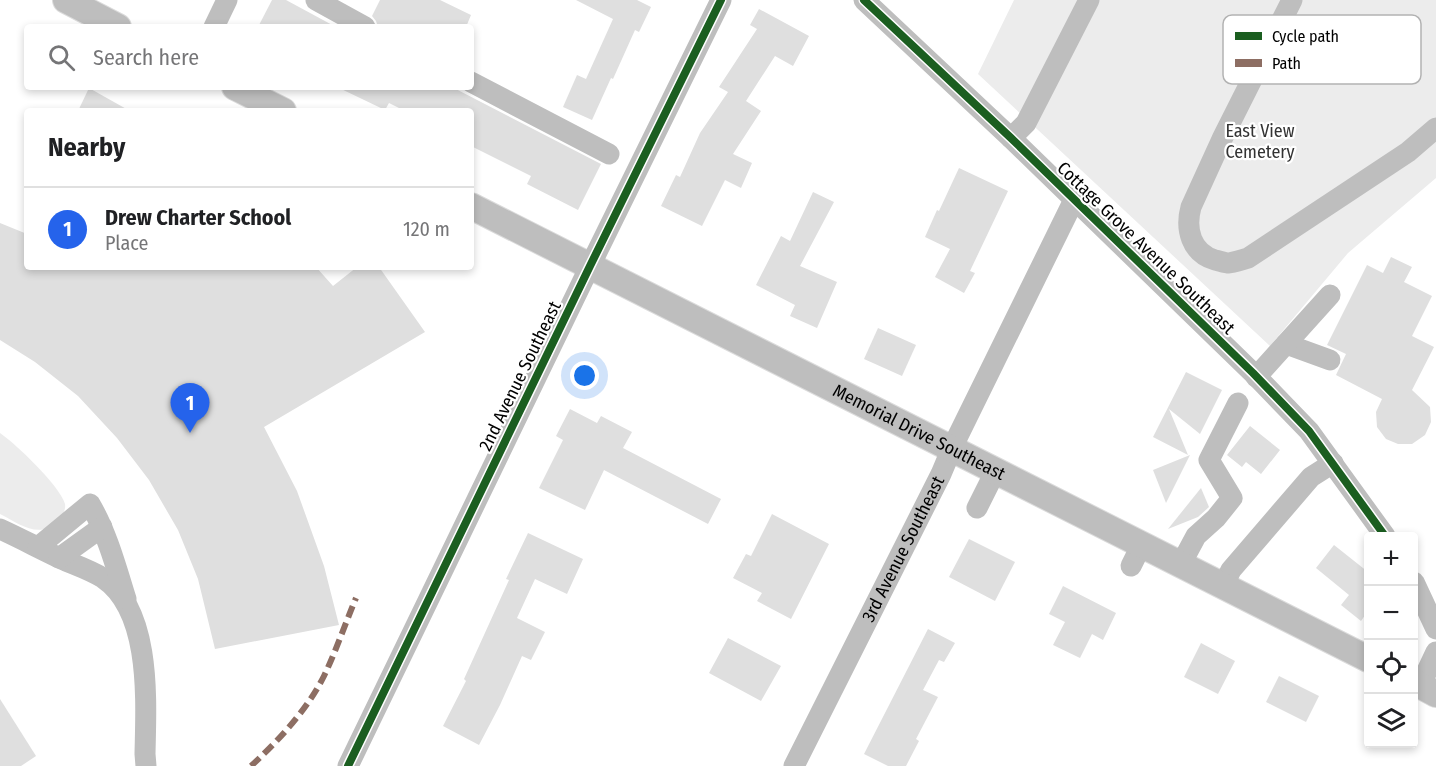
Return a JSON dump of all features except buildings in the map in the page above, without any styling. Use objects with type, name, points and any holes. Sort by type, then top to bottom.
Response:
[{"type":"main road","points":[[66,0],[112,24]]},
{"type":"main road","points":[[241,90],[277,108]]},
{"type":"main road","name":"Memorial Drive Southeast","points":[[474,208],[996,470],[1136,555],[1181,564],[1364,657]]},
{"type":"street","points":[[215,24],[227,0]]},
{"type":"street","points":[[316,0],[337,6],[361,24]]},
{"type":"street","name":"2nd Avenue Southeast","points":[[348,766],[721,0]]},
{"type":"street","name":"Cottage Grove Avenue Southeast","points":[[864,0],[1011,138],[1309,430],[1381,532]]},
{"type":"street","points":[[1011,138],[1026,123],[1089,0]]},
{"type":"street","points":[[1284,15],[1292,0]]},
{"type":"street","points":[[474,84],[609,154]]},
{"type":"street","points":[[1250,84],[1222,139],[1191,207],[1188,219],[1191,240],[1198,251],[1210,259],[1227,263],[1248,258],[1408,152],[1436,128]]},
{"type":"street","name":"3rd Avenue Southeast","points":[[794,766],[941,474],[1074,200]]},
{"type":"street","points":[[1257,377],[1330,295]]},
{"type":"street","points":[[1286,344],[1330,360]]},
{"type":"street","points":[[1181,564],[1196,536],[1216,518],[1232,498],[1209,460],[1238,403]]},
{"type":"street","points":[[1223,586],[1231,570],[1311,477],[1333,463]]},
{"type":"street","points":[[977,508],[996,470]]},
{"type":"street","points":[[39,547],[90,504],[112,554],[142,647],[145,672],[147,766]]},
{"type":"street","points":[[59,558],[102,527]]},
{"type":"street","points":[[0,529],[103,578],[118,593],[129,609]]},
{"type":"street","points":[[1415,586],[1436,628]]},
{"type":"street","points":[[1423,687],[1436,652]]},
{"type":"green space","name":"East View Cemetery","points":[[1014,0],[1436,0],[1436,178],[1348,253],[1270,346],[978,74]]},
{"type":"green space","points":[[0,433],[37,466],[61,496],[65,504],[64,511],[51,527],[37,530],[29,528],[0,514]]},
{"type":"marked path","points":[[251,766],[292,724],[317,689],[333,657],[356,598]]},
{"type":"cycle path","points":[[348,766],[721,0]]},
{"type":"cycle path","points":[[864,0],[1011,138],[1253,373],[1309,431],[1382,532]]},
{"type":"place","name":"Drew Charter School","points":[[190,433]]}]
